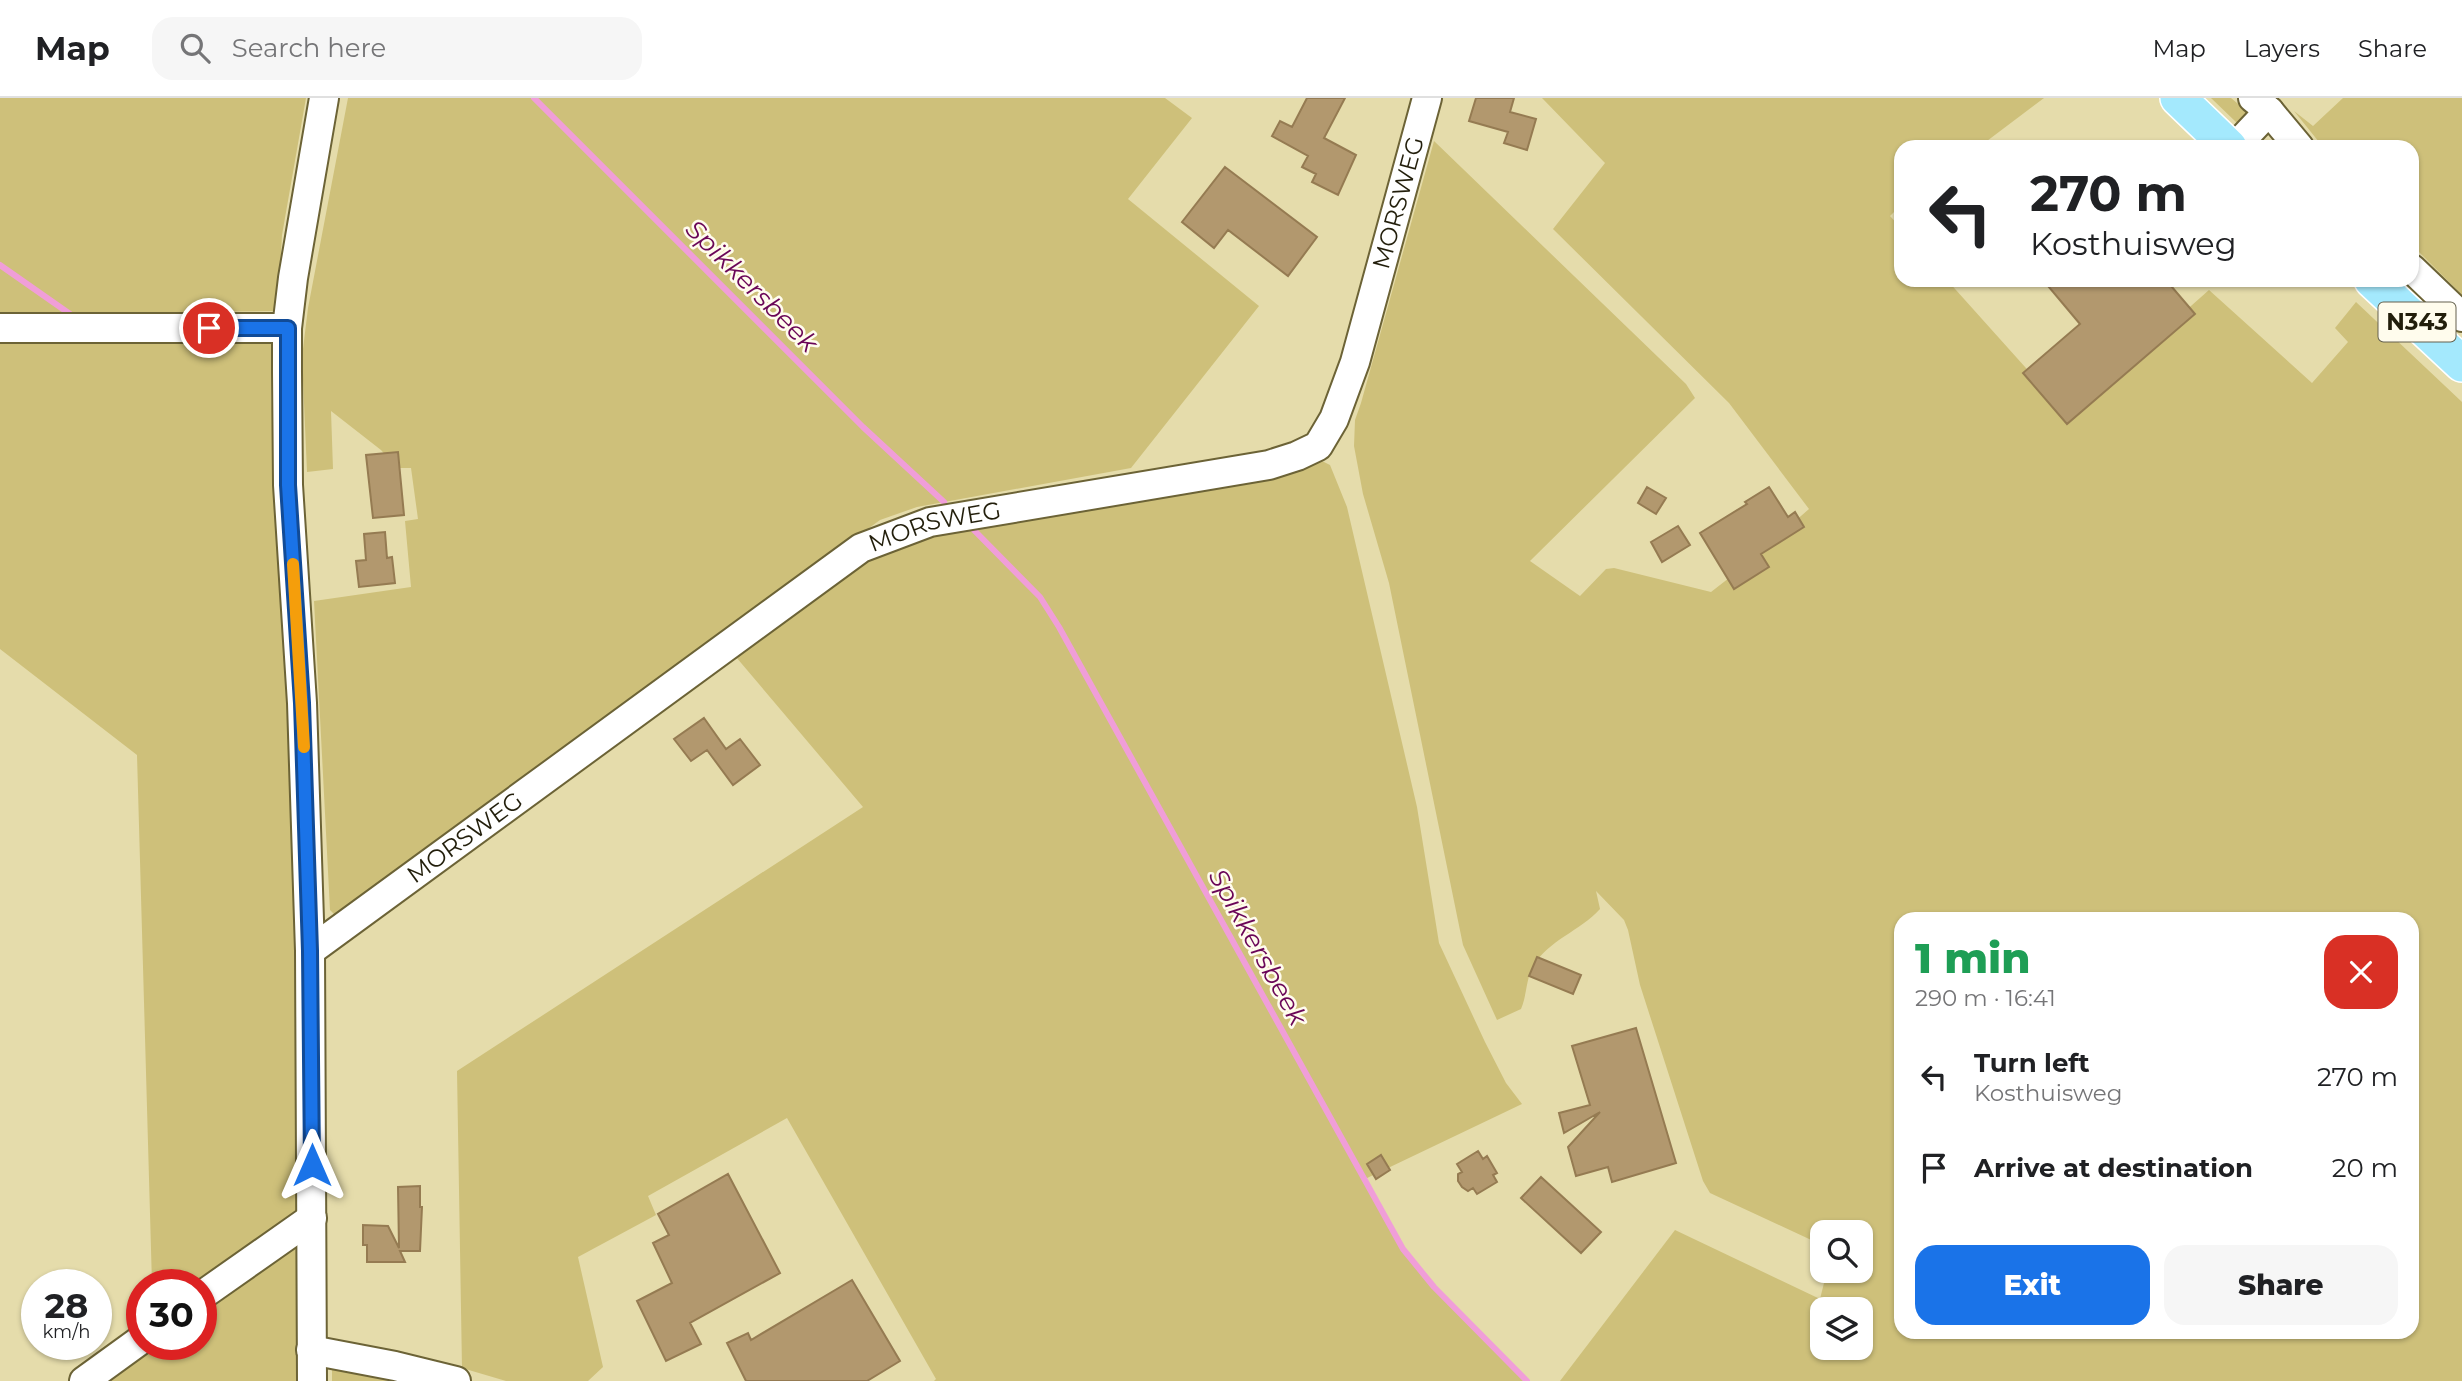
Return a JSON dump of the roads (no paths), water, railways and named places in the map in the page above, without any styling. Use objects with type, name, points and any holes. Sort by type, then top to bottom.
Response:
[{"type":"main road","points":[[2178,98],[2222,140]]},
{"type":"main road","name":"N343","points":[[2380,287],[2462,364]]},
{"type":"street","points":[[312,1381],[310,951],[302,703],[288,485],[288,328],[293,278],[324,98]]},
{"type":"street","name":"MORSWEG","points":[[310,951],[861,548],[930,522],[1269,466],[1318,446],[1334,419],[1355,362],[1427,98]]},
{"type":"street","points":[[2239,140],[2261,105],[2293,140]]},
{"type":"street","points":[[2419,276],[2462,317]]},
{"type":"street","points":[[0,328],[288,328]]},
{"type":"street","points":[[217,1285],[312,1218]]},
{"type":"street","points":[[311,1350],[456,1381]]},
{"type":"street","points":[[84,1381],[126,1351]]},
{"type":"waterway","name":"Spikkersbeek","points":[[534,98],[863,427],[944,502]]},
{"type":"waterway","points":[[0,265],[70,314]]},
{"type":"waterway","name":"Spikkersbeek","points":[[968,524],[1040,597],[1059,627],[1403,1249],[1434,1287],[1527,1381]]}]
